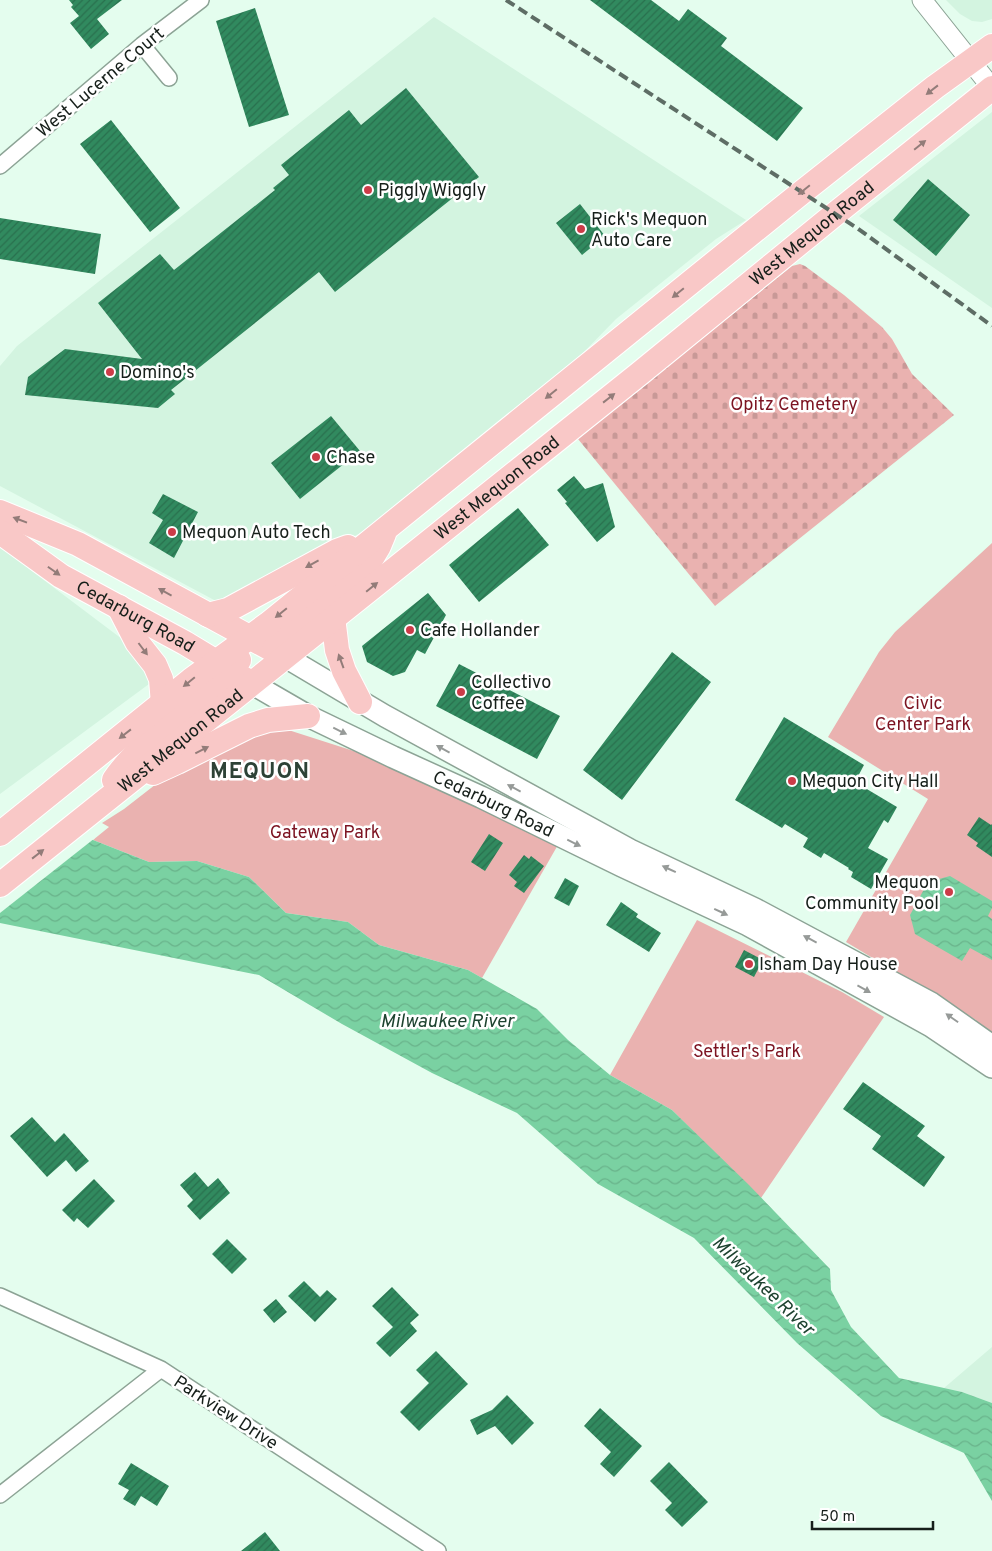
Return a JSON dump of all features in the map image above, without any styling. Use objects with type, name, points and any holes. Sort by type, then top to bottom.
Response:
[{"type":"main road","name":"West Mequon Road","points":[[0,885],[126,784],[232,672],[249,638],[809,187],[971,60],[992,46]]},
{"type":"main road","name":"West Mequon Road","points":[[0,834],[164,704],[232,672],[279,653],[333,617],[640,374],[992,88]]},
{"type":"main road","points":[[615,343],[640,374]]},
{"type":"main road","name":"Cedarburg Road","points":[[0,512],[78,544],[279,653],[360,702],[630,850],[755,910],[931,1003],[992,1046]]},
{"type":"main road","name":"Cedarburg Road","points":[[0,532],[61,576],[185,643],[308,716],[748,924],[931,1026],[992,1067]]},
{"type":"main road","points":[[208,615],[228,610],[337,551],[379,533],[379,546],[368,566],[307,616],[279,653]]},
{"type":"main road","points":[[119,607],[137,642],[155,665],[161,679],[164,704]]},
{"type":"main road","points":[[333,617],[337,650],[344,671],[360,702]]},
{"type":"main road","points":[[91,812],[117,776],[138,752],[204,700],[232,672]]},
{"type":"main road","points":[[126,784],[177,762],[249,726],[268,720],[308,716]]},
{"type":"street","name":"West Lucerne Court","points":[[0,166],[142,45],[201,0]]},
{"type":"street","points":[[922,0],[992,88]]},
{"type":"street","points":[[142,45],[169,78]]},
{"type":"street","name":"Parkview Drive","points":[[0,1296],[161,1369],[438,1551]]},
{"type":"street","points":[[0,1495],[161,1369]]},
{"type":"shaded area","points":[[946,0],[992,0],[992,19],[982,22],[972,21],[960,14]]},
{"type":"shaded area","points":[[434,17],[746,220],[716,239],[616,319],[581,355],[364,531],[234,602],[216,601],[0,486],[0,366],[17,346]]},
{"type":"shaded area","points":[[992,112],[992,308],[859,216]]},
{"type":"shaded area","points":[[0,547],[126,642],[147,668],[149,684],[0,794]]},
{"type":"shaded area","points":[[992,1347],[992,1403],[962,1392],[944,1388]]},
{"type":"green space","name":"Opitz Cemetery","points":[[800,264],[844,295],[882,327],[892,339],[912,374],[954,415],[715,606],[578,439],[792,266]]},
{"type":"green space","name":"Civic Center Park","points":[[992,543],[992,1036],[979,1030],[976,1020],[846,942],[928,799],[828,737],[879,652],[895,632]]},
{"type":"green space","name":"Gateway Park","points":[[279,727],[360,753],[559,843],[482,978],[468,970],[379,945],[348,922],[286,913],[249,877],[197,861],[149,862],[93,840],[109,827],[102,823],[124,809],[169,774],[256,730]]},
{"type":"green space","name":"Settler's Park","points":[[697,920],[842,992],[884,1017],[761,1198],[672,1110],[610,1075]]},
{"type":"water","name":"Milwaukee River","points":[[0,816],[93,840],[149,862],[197,861],[249,877],[286,913],[348,922],[379,945],[468,970],[537,1009],[568,1040],[610,1075],[672,1110],[749,1185],[830,1269],[831,1290],[851,1327],[899,1378],[962,1392],[992,1403],[992,1501],[964,1453],[881,1416],[797,1343],[694,1238],[598,1184],[517,1113],[432,1073],[342,1024],[259,975],[0,923]]},
{"type":"water","points":[[950,876],[992,901],[992,908],[988,916],[992,919],[992,960],[970,948],[962,961],[915,934],[910,915],[928,882]]},
{"type":"pier","points":[[0,813],[95,838],[0,913]]},
{"type":"building","points":[[69,0],[122,0],[97,19],[109,34],[91,49],[70,23],[79,16],[71,7],[73,5]]},
{"type":"building","points":[[590,0],[651,0],[679,21],[688,9],[727,38],[721,46],[803,108],[777,141]]},
{"type":"building","points":[[255,8],[289,115],[249,127],[216,21]]},
{"type":"building","points":[[406,88],[479,177],[335,292],[319,272],[171,390],[175,394],[158,408],[25,395],[28,377],[65,349],[142,359],[98,303],[160,254],[174,270],[275,190],[273,188],[289,175],[281,165],[349,110],[361,125]]},
{"type":"building","points":[[111,120],[180,208],[150,232],[80,144]]},
{"type":"building","points":[[928,179],[970,215],[936,256],[893,220]]},
{"type":"building","name":"Rick's Mequon Auto Care","points":[[580,204],[605,236],[582,255],[556,223]]},
{"type":"building","points":[[0,218],[101,234],[95,274],[0,259]]},
{"type":"building","name":"Chase","points":[[331,416],[360,451],[300,499],[271,463]]},
{"type":"building","points":[[574,476],[585,489],[603,483],[615,527],[597,542],[565,503],[567,502],[557,490]]},
{"type":"building","name":"Mequon Auto Tech","points":[[163,494],[198,512],[174,558],[149,543],[163,520],[152,513]]},
{"type":"building","points":[[518,508],[549,545],[479,602],[449,565]]},
{"type":"building","name":"Cafe Hollander","points":[[428,593],[446,615],[425,654],[417,650],[405,672],[393,676],[367,662],[362,646]]},
{"type":"building","points":[[672,652],[711,682],[622,800],[583,770]]},
{"type":"building","points":[[459,664],[560,716],[537,759],[436,706]]},
{"type":"building","points":[[784,717],[864,765],[855,782],[897,807],[888,823],[884,820],[868,848],[888,859],[871,889],[851,877],[853,872],[849,868],[824,853],[821,858],[803,847],[808,838],[785,824],[782,828],[735,800]]},
{"type":"building","points":[[979,817],[992,824],[992,857],[976,846],[978,843],[967,835]]},
{"type":"building","points":[[489,834],[503,843],[485,871],[471,862]]},
{"type":"building","points":[[524,855],[529,859],[531,856],[544,866],[524,893],[514,886],[517,882],[509,875]]},
{"type":"building","points":[[565,878],[579,886],[569,906],[554,898]]},
{"type":"building","points":[[621,902],[638,914],[636,917],[661,933],[649,952],[606,925]]},
{"type":"building","name":"Isham Day House","points":[[744,950],[763,960],[754,977],[735,967]]},
{"type":"building","points":[[863,1082],[925,1126],[917,1136],[945,1157],[924,1187],[872,1149],[881,1136],[843,1109]]},
{"type":"building","points":[[32,1117],[55,1142],[64,1133],[89,1161],[76,1172],[66,1160],[47,1177],[10,1136]]},
{"type":"building","points":[[195,1172],[208,1187],[218,1178],[230,1193],[200,1220],[187,1206],[193,1200],[180,1185]]},
{"type":"building","points":[[94,1179],[115,1201],[88,1228],[77,1218],[74,1222],[62,1210]]},
{"type":"building","points":[[227,1239],[247,1259],[232,1274],[212,1254]]},
{"type":"building","points":[[304,1281],[320,1297],[327,1290],[337,1299],[315,1322],[288,1296]]},
{"type":"building","points":[[392,1287],[419,1315],[410,1323],[417,1331],[390,1357],[376,1343],[393,1327],[372,1306]]},
{"type":"building","points":[[276,1299],[287,1312],[274,1323],[263,1310]]},
{"type":"building","points":[[436,1351],[468,1384],[419,1431],[400,1412],[429,1383],[416,1370]]},
{"type":"building","points":[[507,1395],[534,1423],[512,1445],[495,1426],[477,1435],[470,1420],[492,1410]]},
{"type":"building","points":[[600,1408],[642,1446],[614,1477],[600,1464],[611,1452],[584,1426]]},
{"type":"building","points":[[669,1462],[708,1502],[682,1527],[665,1510],[672,1503],[650,1481]]},
{"type":"building","points":[[131,1463],[169,1486],[157,1506],[141,1496],[135,1506],[123,1499],[129,1490],[118,1484]]},
{"type":"building","points":[[265,1532],[280,1551],[241,1551]]},
{"type":"railway","points":[[506,0],[857,228],[992,326]]},
{"type":"place","name":"Piggly Wiggly","points":[[368,190]]},
{"type":"place","name":"Rick's Mequon Auto Care","points":[[581,229]]},
{"type":"place","name":"Domino's","points":[[110,372]]},
{"type":"place","name":"Chase","points":[[316,457]]},
{"type":"place","name":"Mequon Auto Tech","points":[[172,532]]},
{"type":"place","name":"Cafe Hollander","points":[[410,630]]},
{"type":"place","name":"Collectivo Coffee","points":[[461,692]]},
{"type":"place","name":"Mequon City Hall","points":[[792,781]]},
{"type":"place","name":"Mequon Community Pool","points":[[949,892]]},
{"type":"place","name":"Isham Day House","points":[[749,964]]},
{"type":"district","name":"MEQUON","points":[[260,770]]}]
